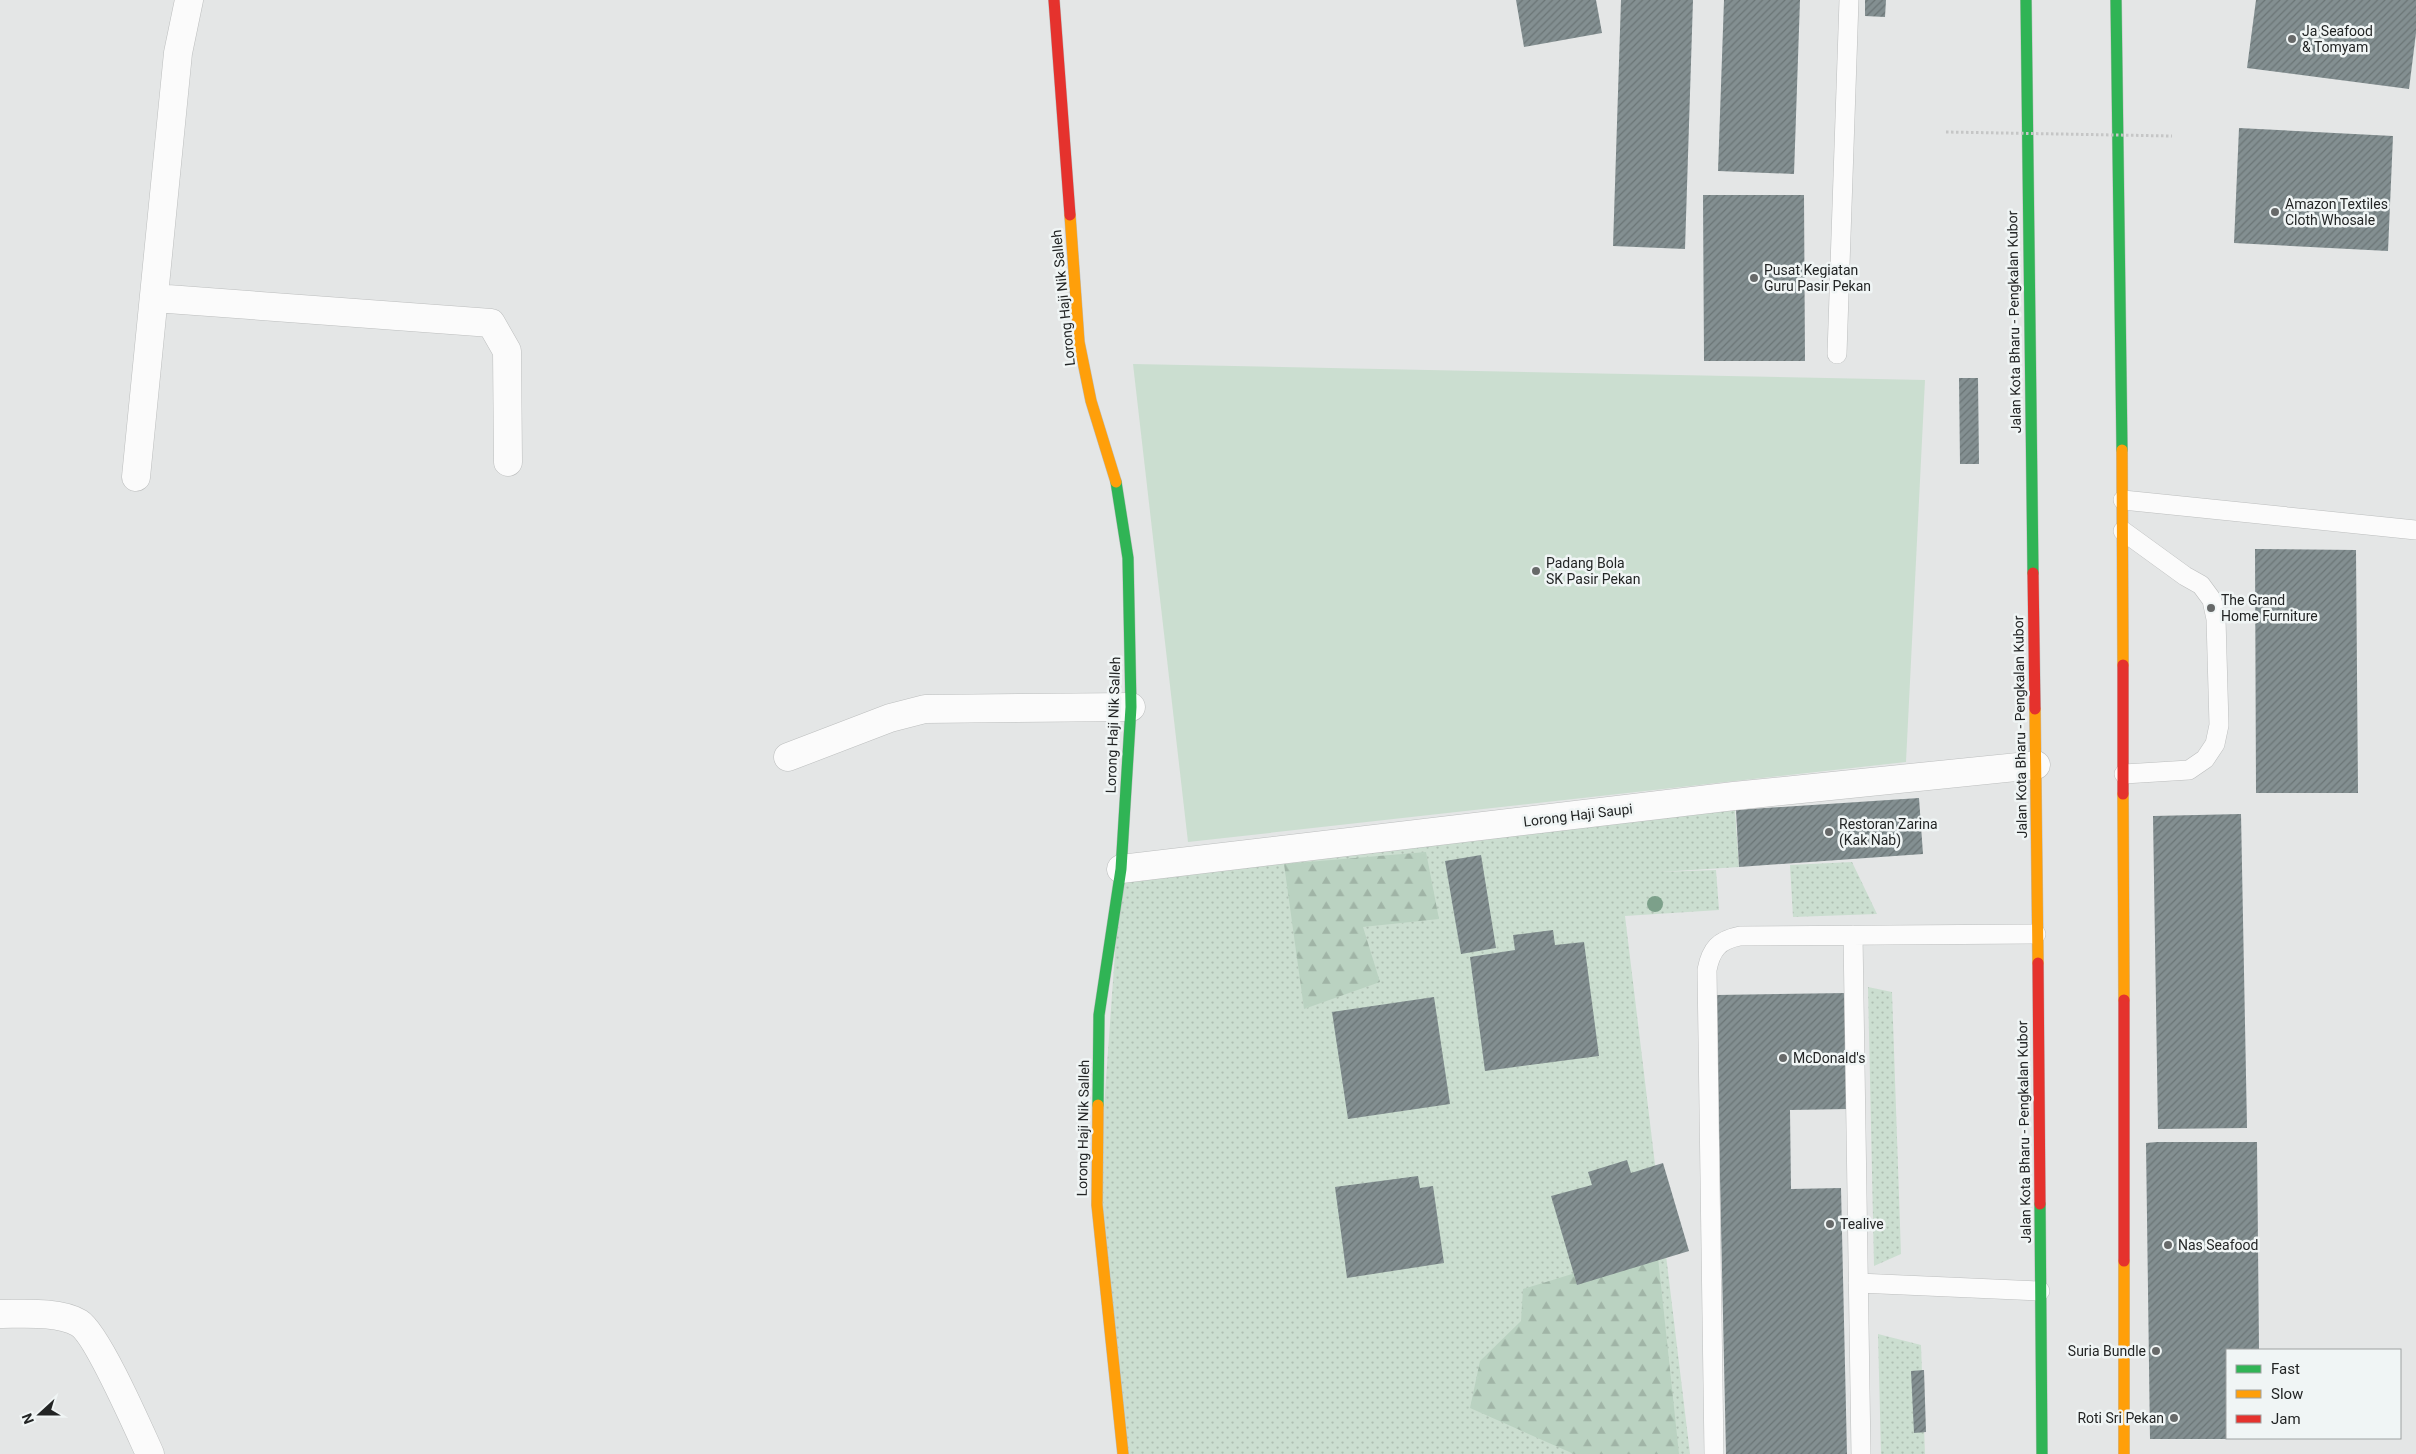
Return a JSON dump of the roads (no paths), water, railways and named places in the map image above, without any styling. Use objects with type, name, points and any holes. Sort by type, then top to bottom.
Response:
[{"type":"main road","name":"Lorong Haji Nik Salleh","points":[[1054,0],[1080,342],[1091,401],[1119,493],[1128,558],[1132,707],[1121,869],[1099,1015],[1097,1205],[1123,1454]]},
{"type":"main road","name":"Jalan Kota Bharu - Pengkalan Kubor","points":[[2026,0],[2036,765],[2042,1454]]},
{"type":"main road","points":[[2116,0],[2123,500],[2124,1454]]},
{"type":"street","points":[[136,477],[178,53],[189,0]]},
{"type":"street","points":[[154,298],[491,323],[507,351],[508,462]]},
{"type":"street","points":[[788,757],[890,718],[925,709],[1132,707]]},
{"type":"street","name":"Lorong Haji Saupi","points":[[1121,869],[1734,796],[2036,765]]},
{"type":"street","points":[[0,1314],[49,1314],[80,1324],[100,1351],[150,1454]]},
{"type":"lane","points":[[1837,354],[1848,0]]},
{"type":"lane","points":[[2123,500],[2416,530]]},
{"type":"lane","points":[[2123,531],[2185,576],[2201,585],[2212,600],[2216,619],[2219,725],[2215,744],[2205,759],[2189,770],[2124,774]]},
{"type":"lane","points":[[1714,1454],[1707,970],[1709,957],[1716,946],[1727,938],[1740,936],[2036,934]]},
{"type":"lane","points":[[1853,935],[1861,1454]]},
{"type":"lane","points":[[1858,1283],[2040,1291]]},
{"type":"place","name":"Ja Seafood & Tomyam","points":[[2292,39]]},
{"type":"place","name":"Amazon Textiles Cloth Whosale","points":[[2275,212]]},
{"type":"place","name":"Pusat Kegiatan Guru Pasir Pekan","points":[[1754,278]]},
{"type":"place","name":"Padang Bola SK Pasir Pekan","points":[[1536,571]]},
{"type":"place","name":"The Grand Home Furniture","points":[[2211,608]]},
{"type":"place","name":"Restoran Zarina (Kak Nab)","points":[[1829,832]]},
{"type":"place","name":"McDonald's","points":[[1783,1058]]},
{"type":"place","name":"Tealive","points":[[1830,1224]]},
{"type":"place","name":"Nas Seafood","points":[[2168,1245]]},
{"type":"place","name":"Suria Bundle","points":[[2156,1351]]},
{"type":"place","name":"Roti Sri Pekan","points":[[2174,1418]]}]
